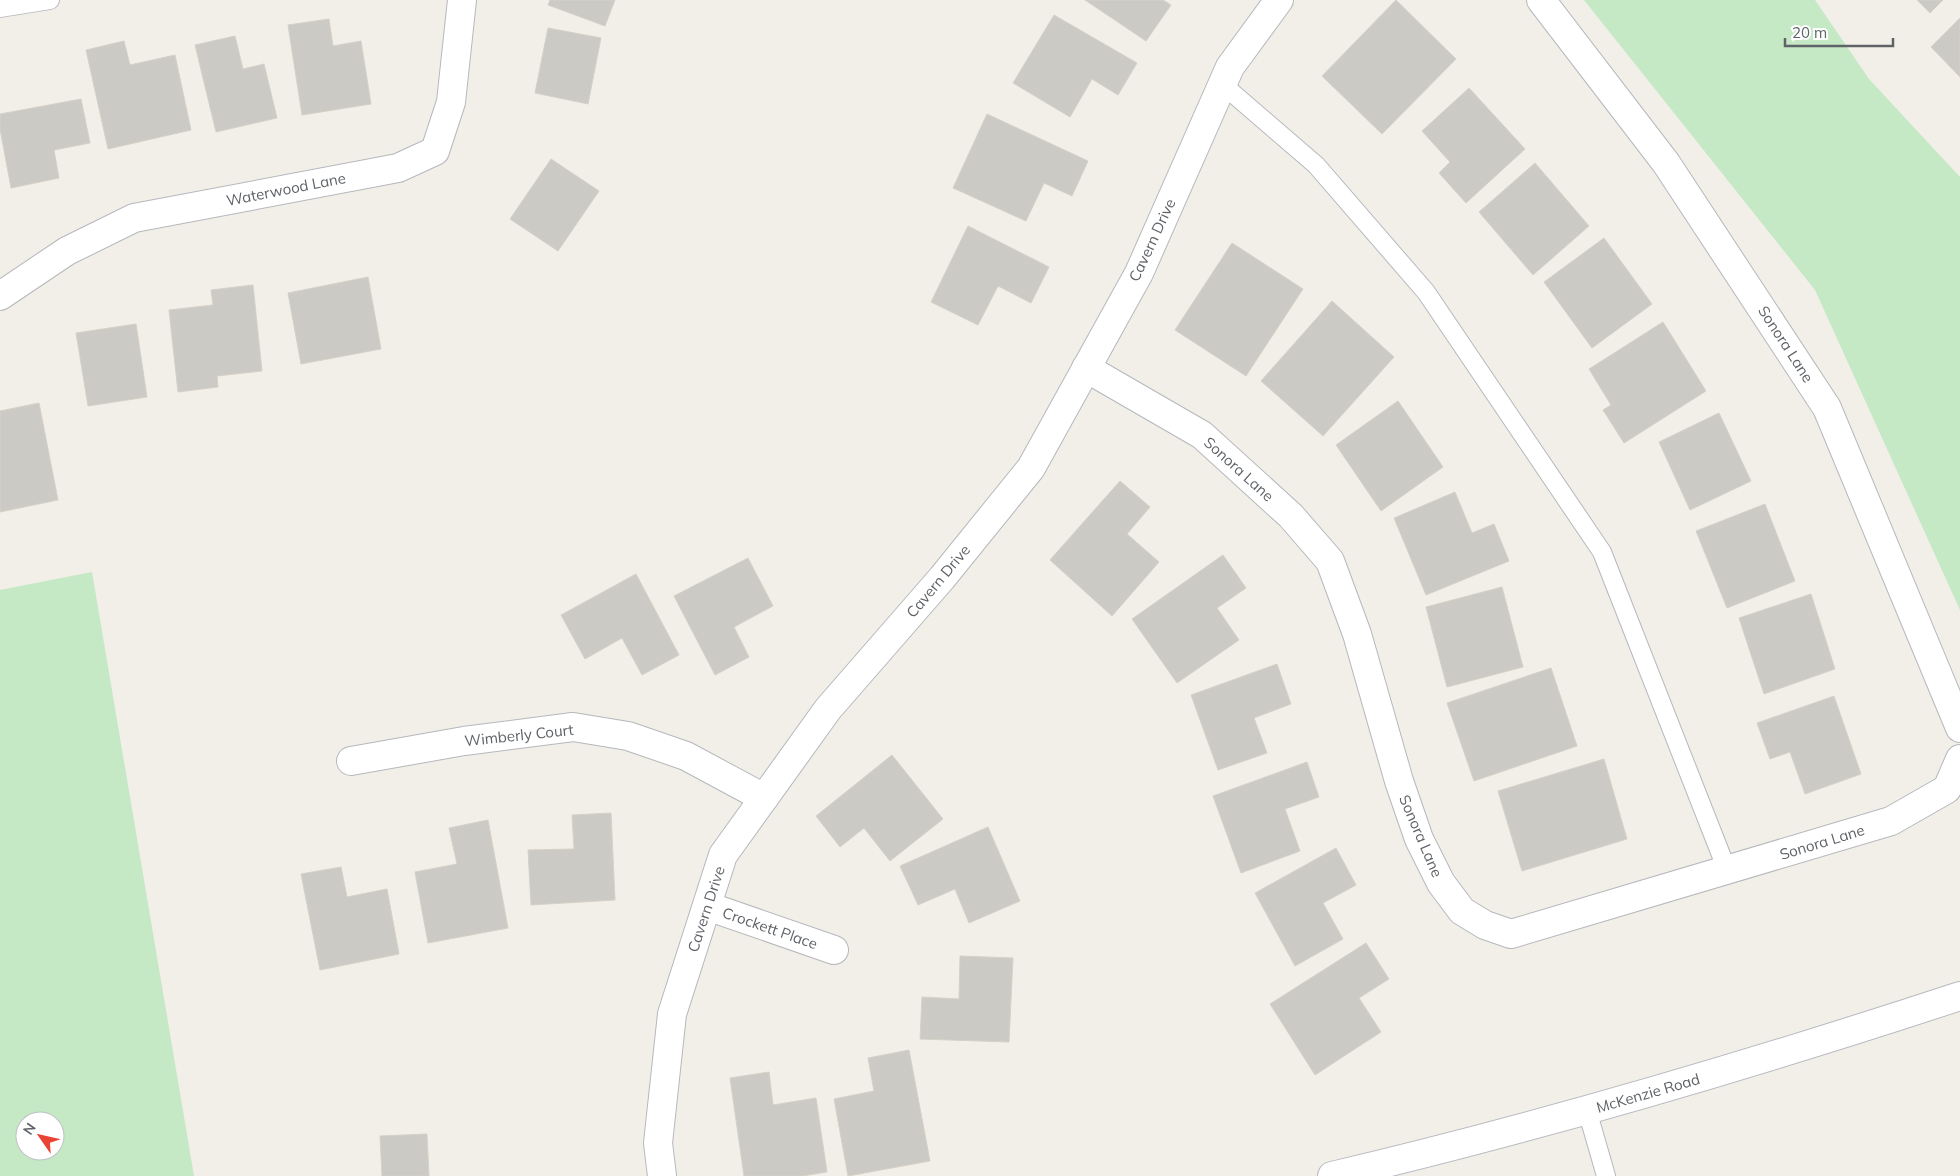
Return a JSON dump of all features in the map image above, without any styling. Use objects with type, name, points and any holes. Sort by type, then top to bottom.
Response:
[{"type":"street","name":"Waterwood Lane","points":[[0,296],[66,252],[134,218],[398,168],[435,151],[452,102],[462,0]]},
{"type":"street","name":"Cavern Drive","points":[[662,1176],[658,1144],[672,1014],[723,855],[828,709],[942,578],[1031,468],[1139,273],[1230,67],[1279,0]]},
{"type":"street","name":"Sonora Lane","points":[[1541,0],[1666,162],[1827,408],[1960,728]]},
{"type":"street","name":"Sonora Lane","points":[[1086,368],[1202,435],[1291,516],[1330,561],[1357,634],[1399,781],[1420,839],[1441,883],[1462,911],[1485,925],[1511,934],[1891,821],[1947,789],[1960,759]]},
{"type":"street","name":"Wimberly Court","points":[[351,761],[464,741],[574,727],[628,736],[686,756],[764,798]]},
{"type":"street","name":"Crockett Place","points":[[707,906],[834,950]]},
{"type":"street","name":"McKenzie Road","points":[[1332,1176],[1360,1173],[1534,1126],[1796,1050],[1960,996]]},
{"type":"lane","points":[[0,8],[50,0]]},
{"type":"lane","points":[[1222,84],[1316,165],[1426,292],[1602,552],[1727,870]]},
{"type":"lane","points":[[1587,1110],[1606,1176]]},
{"type":"green space","points":[[1584,0],[1815,0],[1869,79],[1960,177],[1960,610],[1815,290]]},
{"type":"green space","points":[[92,572],[194,1176],[0,1176],[0,590]]},
{"type":"building","points":[[550,0],[615,0],[605,26],[548,5]]},
{"type":"building","points":[[1085,0],[1163,0],[1171,5],[1146,41]]},
{"type":"building","points":[[1396,0],[1456,59],[1382,134],[1322,76]]},
{"type":"building","points":[[1917,0],[1943,0],[1930,13]]},
{"type":"building","points":[[1054,15],[1137,63],[1118,95],[1092,79],[1070,117],[1013,83]]},
{"type":"building","points":[[1960,18],[1960,77],[1931,47]]},
{"type":"building","points":[[329,19],[333,46],[361,41],[371,104],[302,115],[288,25]]},
{"type":"building","points":[[548,28],[601,38],[588,104],[535,93]]},
{"type":"building","points":[[235,36],[243,69],[264,64],[277,118],[216,132],[195,45]]},
{"type":"building","points":[[124,41],[130,65],[175,55],[191,130],[108,149],[86,50]]},
{"type":"building","points":[[1469,88],[1525,149],[1466,203],[1439,173],[1450,162],[1422,131]]},
{"type":"building","points":[[81,99],[90,143],[54,150],[59,178],[11,188],[0,129],[0,114]]},
{"type":"building","points":[[987,114],[1088,161],[1072,196],[1044,183],[1026,221],[953,188]]},
{"type":"building","points":[[551,159],[599,191],[558,251],[510,219]]},
{"type":"building","points":[[1535,163],[1589,226],[1533,275],[1479,212]]},
{"type":"building","points":[[968,226],[1049,267],[1031,303],[998,286],[978,325],[931,302]]},
{"type":"building","points":[[1604,238],[1652,304],[1592,348],[1544,282]]},
{"type":"building","points":[[1232,243],[1303,289],[1246,376],[1175,330]]},
{"type":"building","points":[[368,277],[381,349],[301,364],[288,293]]},
{"type":"building","points":[[253,285],[262,371],[217,376],[218,387],[178,392],[169,310],[213,305],[211,290]]},
{"type":"building","points":[[1332,301],[1394,357],[1323,436],[1261,381]]},
{"type":"building","points":[[1663,322],[1706,391],[1624,443],[1603,410],[1611,405],[1589,369]]},
{"type":"building","points":[[136,324],[147,397],[88,406],[76,333]]},
{"type":"building","points":[[1398,401],[1443,467],[1381,511],[1336,445]]},
{"type":"building","points":[[39,403],[58,500],[0,512],[0,411]]},
{"type":"building","points":[[1719,413],[1751,481],[1690,510],[1659,442]]},
{"type":"building","points":[[1120,481],[1150,507],[1127,534],[1159,562],[1112,616],[1050,560]]},
{"type":"building","points":[[1455,492],[1472,533],[1494,524],[1509,561],[1426,595],[1394,518]]},
{"type":"building","points":[[1765,504],[1795,581],[1727,608],[1696,531]]},
{"type":"building","points":[[1223,555],[1246,588],[1217,608],[1239,640],[1177,683],[1132,619]]},
{"type":"building","points":[[748,558],[773,606],[734,627],[749,657],[715,675],[674,596]]},
{"type":"building","points":[[636,574],[679,655],[642,675],[622,638],[585,659],[561,615]]},
{"type":"building","points":[[1502,587],[1523,667],[1447,687],[1426,607]]},
{"type":"building","points":[[1811,594],[1835,669],[1764,694],[1739,618]]},
{"type":"building","points":[[1277,664],[1291,704],[1254,718],[1267,753],[1218,770],[1191,695]]},
{"type":"building","points":[[1551,668],[1577,746],[1474,781],[1447,703]]},
{"type":"building","points":[[1834,696],[1861,774],[1805,794],[1790,752],[1770,759],[1757,723]]},
{"type":"building","points":[[892,755],[943,819],[890,861],[864,828],[840,847],[816,816]]},
{"type":"building","points":[[1604,759],[1627,839],[1522,871],[1498,791]]},
{"type":"building","points":[[1307,762],[1319,797],[1285,809],[1300,851],[1241,873],[1213,796]]},
{"type":"building","points":[[611,813],[615,900],[531,905],[528,850],[574,849],[572,815]]},
{"type":"building","points":[[488,820],[508,928],[428,943],[415,872],[457,864],[449,828]]},
{"type":"building","points":[[988,827],[1020,901],[969,923],[955,889],[918,905],[900,866]]},
{"type":"building","points":[[1336,848],[1356,885],[1323,903],[1343,939],[1295,966],[1255,893]]},
{"type":"building","points":[[341,867],[347,897],[387,889],[399,954],[320,970],[301,874]]},
{"type":"building","points":[[1366,943],[1389,979],[1359,998],[1381,1032],[1315,1075],[1270,1004]]},
{"type":"building","points":[[960,956],[1013,958],[1009,1042],[920,1039],[922,997],[959,999]]},
{"type":"building","points":[[909,1050],[930,1161],[848,1176],[834,1099],[874,1091],[868,1058]]},
{"type":"building","points":[[769,1072],[773,1105],[816,1098],[827,1172],[802,1176],[744,1176],[730,1078]]},
{"type":"building","points":[[427,1134],[429,1176],[382,1176],[380,1136]]}]
